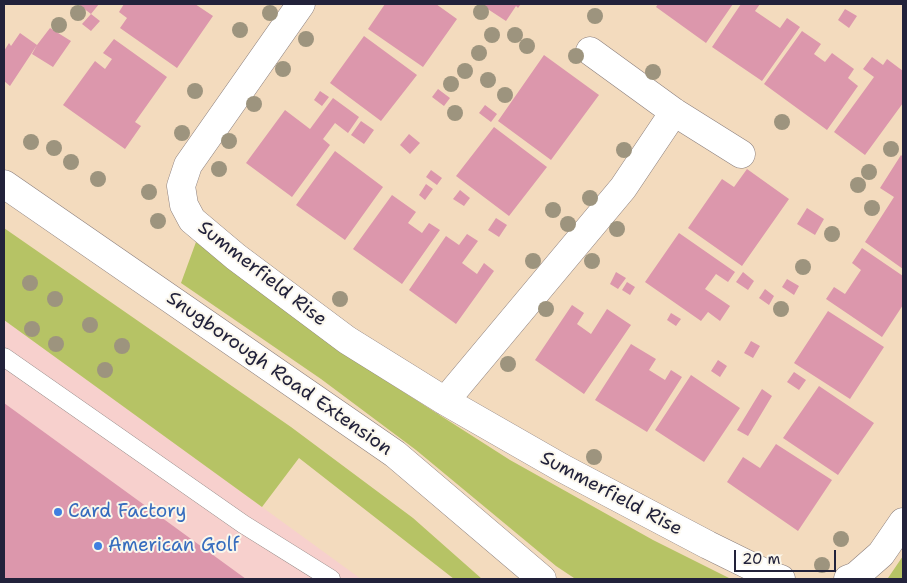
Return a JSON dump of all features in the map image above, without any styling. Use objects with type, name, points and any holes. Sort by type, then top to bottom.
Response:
[{"type":"street","name":"Summerfield Rise","points":[[302,4],[188,165],[181,186],[184,205],[192,220],[236,257],[361,349],[445,401],[562,468],[708,545],[768,575],[781,579]]},
{"type":"street","points":[[590,51],[674,112],[741,154]]},
{"type":"street","points":[[445,401],[623,188],[674,112]]},
{"type":"street","name":"Snugborough Road Extension","points":[[4,184],[395,454],[542,579]]},
{"type":"street","points":[[848,579],[856,576],[881,554],[903,522]]},
{"type":"lane","points":[[4,357],[243,524],[331,579]]},
{"type":"shaded area","points":[[4,320],[262,507],[361,579],[4,579]]},
{"type":"green space","points":[[4,228],[291,427],[413,518],[482,579],[454,579],[299,458],[262,507],[4,320]]},
{"type":"green space","points":[[196,242],[380,377],[510,460],[653,540],[731,579],[574,578],[556,566],[416,450],[321,379],[181,283]]},
{"type":"green space","points":[[903,556],[903,579],[886,579],[888,578]]},
{"type":"building","points":[[78,4],[99,4],[91,14]]},
{"type":"building","points":[[124,4],[195,4],[213,16],[177,68],[120,28],[127,18],[119,12]]},
{"type":"building","points":[[385,4],[436,4],[457,19],[423,67],[368,29]]},
{"type":"building","points":[[484,4],[521,4],[518,8],[516,6],[506,21],[483,6]]},
{"type":"building","points":[[658,4],[733,4],[706,43],[656,7]]},
{"type":"building","points":[[741,4],[760,4],[755,11],[780,28],[787,18],[800,27],[762,81],[712,47]]},
{"type":"building","points":[[845,9],[857,16],[849,28],[838,20]]},
{"type":"building","points":[[91,14],[100,21],[91,31],[82,24]]},
{"type":"building","points":[[50,28],[71,41],[53,67],[32,54]]},
{"type":"building","points":[[802,31],[821,44],[814,54],[825,62],[832,53],[854,69],[848,78],[858,86],[827,130],[764,84]]},
{"type":"building","points":[[20,33],[37,45],[10,86],[4,81],[4,51],[9,43],[11,46]]},
{"type":"building","points":[[364,36],[417,75],[381,121],[330,83]]},
{"type":"building","points":[[114,39],[167,77],[135,122],[141,126],[125,149],[63,105],[95,61],[105,69],[112,59],[103,53]]},
{"type":"building","points":[[544,55],[599,95],[551,160],[498,121]]},
{"type":"building","points":[[872,57],[883,65],[887,59],[903,71],[903,103],[865,155],[834,132],[874,77],[863,69]]},
{"type":"building","points":[[438,89],[450,98],[444,106],[432,97]]},
{"type":"building","points":[[320,91],[329,97],[322,106],[314,100]]},
{"type":"building","points":[[333,98],[359,117],[348,133],[335,123],[323,139],[330,145],[292,197],[246,163],[285,110],[310,129]]},
{"type":"building","points":[[485,105],[497,114],[491,122],[479,113]]},
{"type":"building","points":[[361,121],[374,130],[364,144],[351,135]]},
{"type":"building","points":[[494,127],[547,167],[509,216],[456,176]]},
{"type":"building","points":[[409,134],[420,143],[410,154],[400,145]]},
{"type":"building","points":[[335,151],[383,187],[345,240],[296,205]]},
{"type":"building","points":[[901,155],[903,157],[903,269],[865,242],[894,197],[880,188]]},
{"type":"building","points":[[747,169],[789,199],[742,266],[688,228],[722,179],[734,187]]},
{"type":"building","points":[[431,170],[442,178],[437,185],[426,177]]},
{"type":"building","points":[[426,184],[433,189],[425,200],[419,195]]},
{"type":"building","points":[[460,190],[470,198],[464,206],[453,199]]},
{"type":"building","points":[[392,195],[416,212],[408,223],[422,233],[429,223],[440,230],[402,284],[353,249]]},
{"type":"building","points":[[807,208],[824,219],[815,235],[797,224]]},
{"type":"building","points":[[496,218],[507,225],[499,237],[488,230]]},
{"type":"building","points":[[679,233],[735,272],[728,282],[716,274],[705,289],[730,306],[720,321],[708,312],[701,321],[645,282]]},
{"type":"building","points":[[467,234],[478,241],[462,263],[477,274],[484,263],[494,271],[456,324],[409,290],[446,236],[459,245]]},
{"type":"building","points":[[862,248],[903,276],[903,305],[882,337],[826,299],[834,287],[845,294],[861,270],[852,263]]},
{"type":"building","points":[[616,272],[626,278],[618,289],[610,284]]},
{"type":"building","points":[[743,272],[754,281],[748,290],[736,282]]},
{"type":"building","points":[[787,279],[799,286],[794,295],[782,287]]},
{"type":"building","points":[[627,282],[635,287],[630,295],[622,290]]},
{"type":"building","points":[[765,289],[774,296],[769,305],[759,298]]},
{"type":"building","points":[[572,305],[584,313],[577,324],[591,334],[607,309],[631,325],[584,394],[535,360]]},
{"type":"building","points":[[828,311],[884,347],[850,399],[794,363]]},
{"type":"building","points":[[671,313],[681,319],[676,326],[667,320]]},
{"type":"building","points":[[751,341],[760,346],[753,358],[744,353]]},
{"type":"building","points":[[631,344],[656,359],[649,370],[665,380],[671,370],[682,377],[647,432],[595,400]]},
{"type":"building","points":[[718,360],[727,366],[720,377],[711,371]]},
{"type":"building","points":[[794,372],[806,380],[799,390],[787,382]]},
{"type":"building","points":[[691,375],[740,408],[704,462],[655,430]]},
{"type":"building","points":[[819,386],[874,423],[838,475],[783,438]]},
{"type":"building","points":[[762,389],[772,396],[748,436],[737,430]]},
{"type":"building","points":[[4,403],[154,512],[246,579],[4,579]]},
{"type":"building","points":[[776,444],[832,480],[798,531],[727,482],[743,457],[760,468]]},
{"type":"place","name":"Card Factory","points":[[58,512]]},
{"type":"place","name":"American Golf","points":[[98,546]]}]
